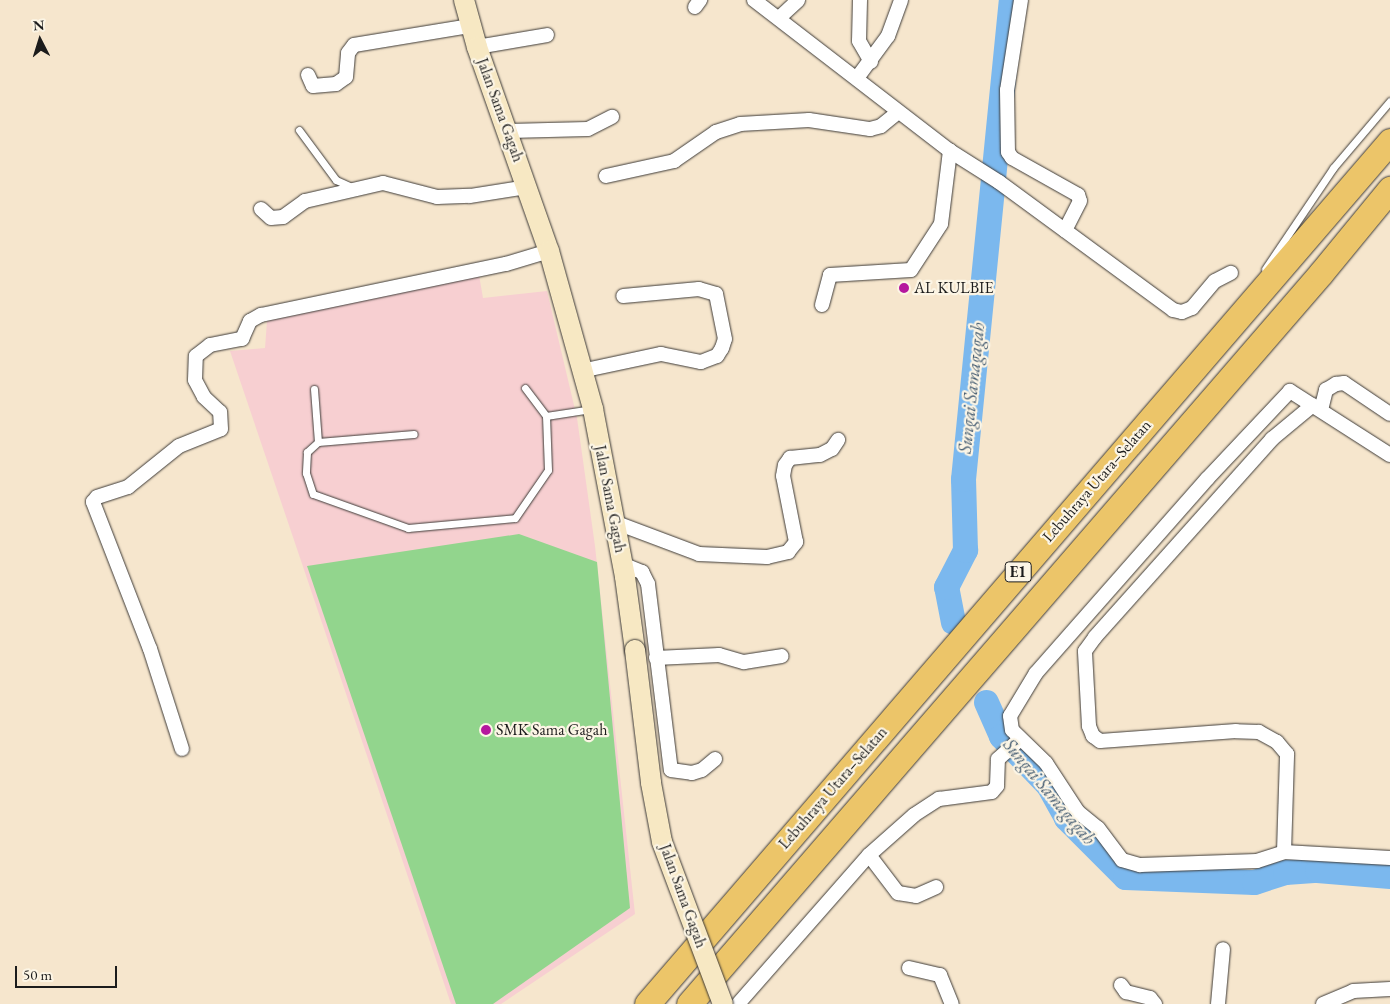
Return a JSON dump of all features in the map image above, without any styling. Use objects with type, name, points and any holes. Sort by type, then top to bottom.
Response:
[{"type":"highway","name":"Lebuhraya Utara–Selatan","points":[[647,1004],[1390,141]]},
{"type":"highway","name":"Lebuhraya Utara–Selatan","points":[[689,1004],[1321,274],[1390,189]]},
{"type":"highway","points":[[1321,274],[1390,208]]},
{"type":"street","name":"Jalan Sama Gagah","points":[[464,0],[477,47],[509,131],[549,251],[592,409],[622,564],[635,650],[651,783],[662,842],[724,1004]]},
{"type":"street","points":[[754,0],[780,18],[950,151],[998,182],[1173,310],[1182,312],[1192,308],[1215,281],[1231,273]]},
{"type":"street","points":[[780,18],[798,0]]},
{"type":"street","points":[[860,0],[859,41],[871,62]]},
{"type":"street","points":[[857,78],[871,62],[888,36],[901,0]]},
{"type":"street","points":[[1021,0],[1007,90],[1008,152],[1012,158],[1078,195],[1080,201],[1065,230]]},
{"type":"street","points":[[308,75],[314,86],[336,84],[346,77],[348,52],[354,45],[470,26]]},
{"type":"street","points":[[477,47],[547,35]]},
{"type":"street","points":[[606,176],[674,161],[716,132],[740,124],[809,120],[870,129],[881,126],[898,112]]},
{"type":"street","points":[[509,131],[588,129],[612,117]]},
{"type":"street","points":[[822,305],[830,275],[911,270],[941,224],[950,151]]},
{"type":"street","points":[[261,209],[271,218],[283,216],[305,201],[383,183],[438,197],[527,187]]},
{"type":"street","points":[[182,749],[150,649],[93,502],[97,497],[128,487],[179,446],[221,429],[220,412],[204,397],[196,380],[196,356],[210,345],[242,339],[250,321],[261,315],[497,266],[549,251]]},
{"type":"street","points":[[581,371],[661,354],[701,362],[716,356],[722,348],[725,340],[716,294],[699,289],[623,296]]},
{"type":"street","points":[[1284,852],[1287,754],[1277,742],[1259,732],[1236,731],[1100,741],[1093,736],[1089,726],[1085,651],[1095,636],[1272,439],[1317,407],[1326,390],[1336,384],[1344,383],[1390,414]]},
{"type":"street","points":[[1390,455],[1290,391],[1207,479],[1043,666],[1015,704],[1010,716],[1012,730],[1018,740],[1046,763],[1078,812],[1098,828],[1122,860],[1140,865],[1257,861],[1284,852],[1390,858]]},
{"type":"street","points":[[614,522],[699,554],[767,557],[788,552],[796,542],[783,476],[785,465],[790,458],[820,455],[832,449],[838,440]]},
{"type":"street","points":[[622,564],[642,572],[648,584],[671,770],[675,773],[697,772],[715,759]]},
{"type":"street","points":[[656,658],[719,655],[744,662],[782,656]]},
{"type":"street","points":[[738,1004],[748,998],[869,855],[928,804],[939,799],[992,792],[998,786],[998,759],[1018,740]]},
{"type":"street","points":[[869,855],[898,893],[916,896],[936,887]]},
{"type":"street","points":[[1218,1004],[1222,949]]},
{"type":"street","points":[[909,968],[940,976],[952,1004]]},
{"type":"street","points":[[1121,985],[1126,992],[1150,998],[1155,1004]]},
{"type":"street","points":[[1323,1004],[1353,991],[1390,989]]},
{"type":"lane","points":[[1257,280],[1333,168],[1390,101]]},
{"type":"lane","points":[[299,130],[336,180],[355,188]]},
{"type":"lane","points":[[1223,334],[1247,294]]},
{"type":"lane","points":[[414,434],[318,442],[306,452],[306,473],[313,494],[408,528],[515,518],[548,470],[546,416],[525,388]]},
{"type":"lane","points":[[314,389],[318,442]]},
{"type":"lane","points":[[546,416],[592,409]]},
{"type":"shaded area","name":"SMK Sama Gagah","points":[[479,275],[483,298],[547,291],[577,418],[595,546],[635,914],[501,1004],[451,1004],[230,351],[265,348],[267,321]]},
{"type":"green space","points":[[519,534],[597,562],[630,908],[493,1004],[456,1004],[307,566]]},
{"type":"waterway","name":"Sungai Samagagah","points":[[953,622],[946,587],[965,550],[963,479],[1011,0]]},
{"type":"waterway","name":"Sungai Samagagah","points":[[986,702],[1001,736],[1048,785],[1066,818],[1125,877],[1254,882],[1285,872],[1317,870],[1390,876]]},
{"type":"place","name":"AL KULBIE","points":[[904,288]]},
{"type":"place","name":"SMK Sama Gagah","points":[[486,730]]}]
